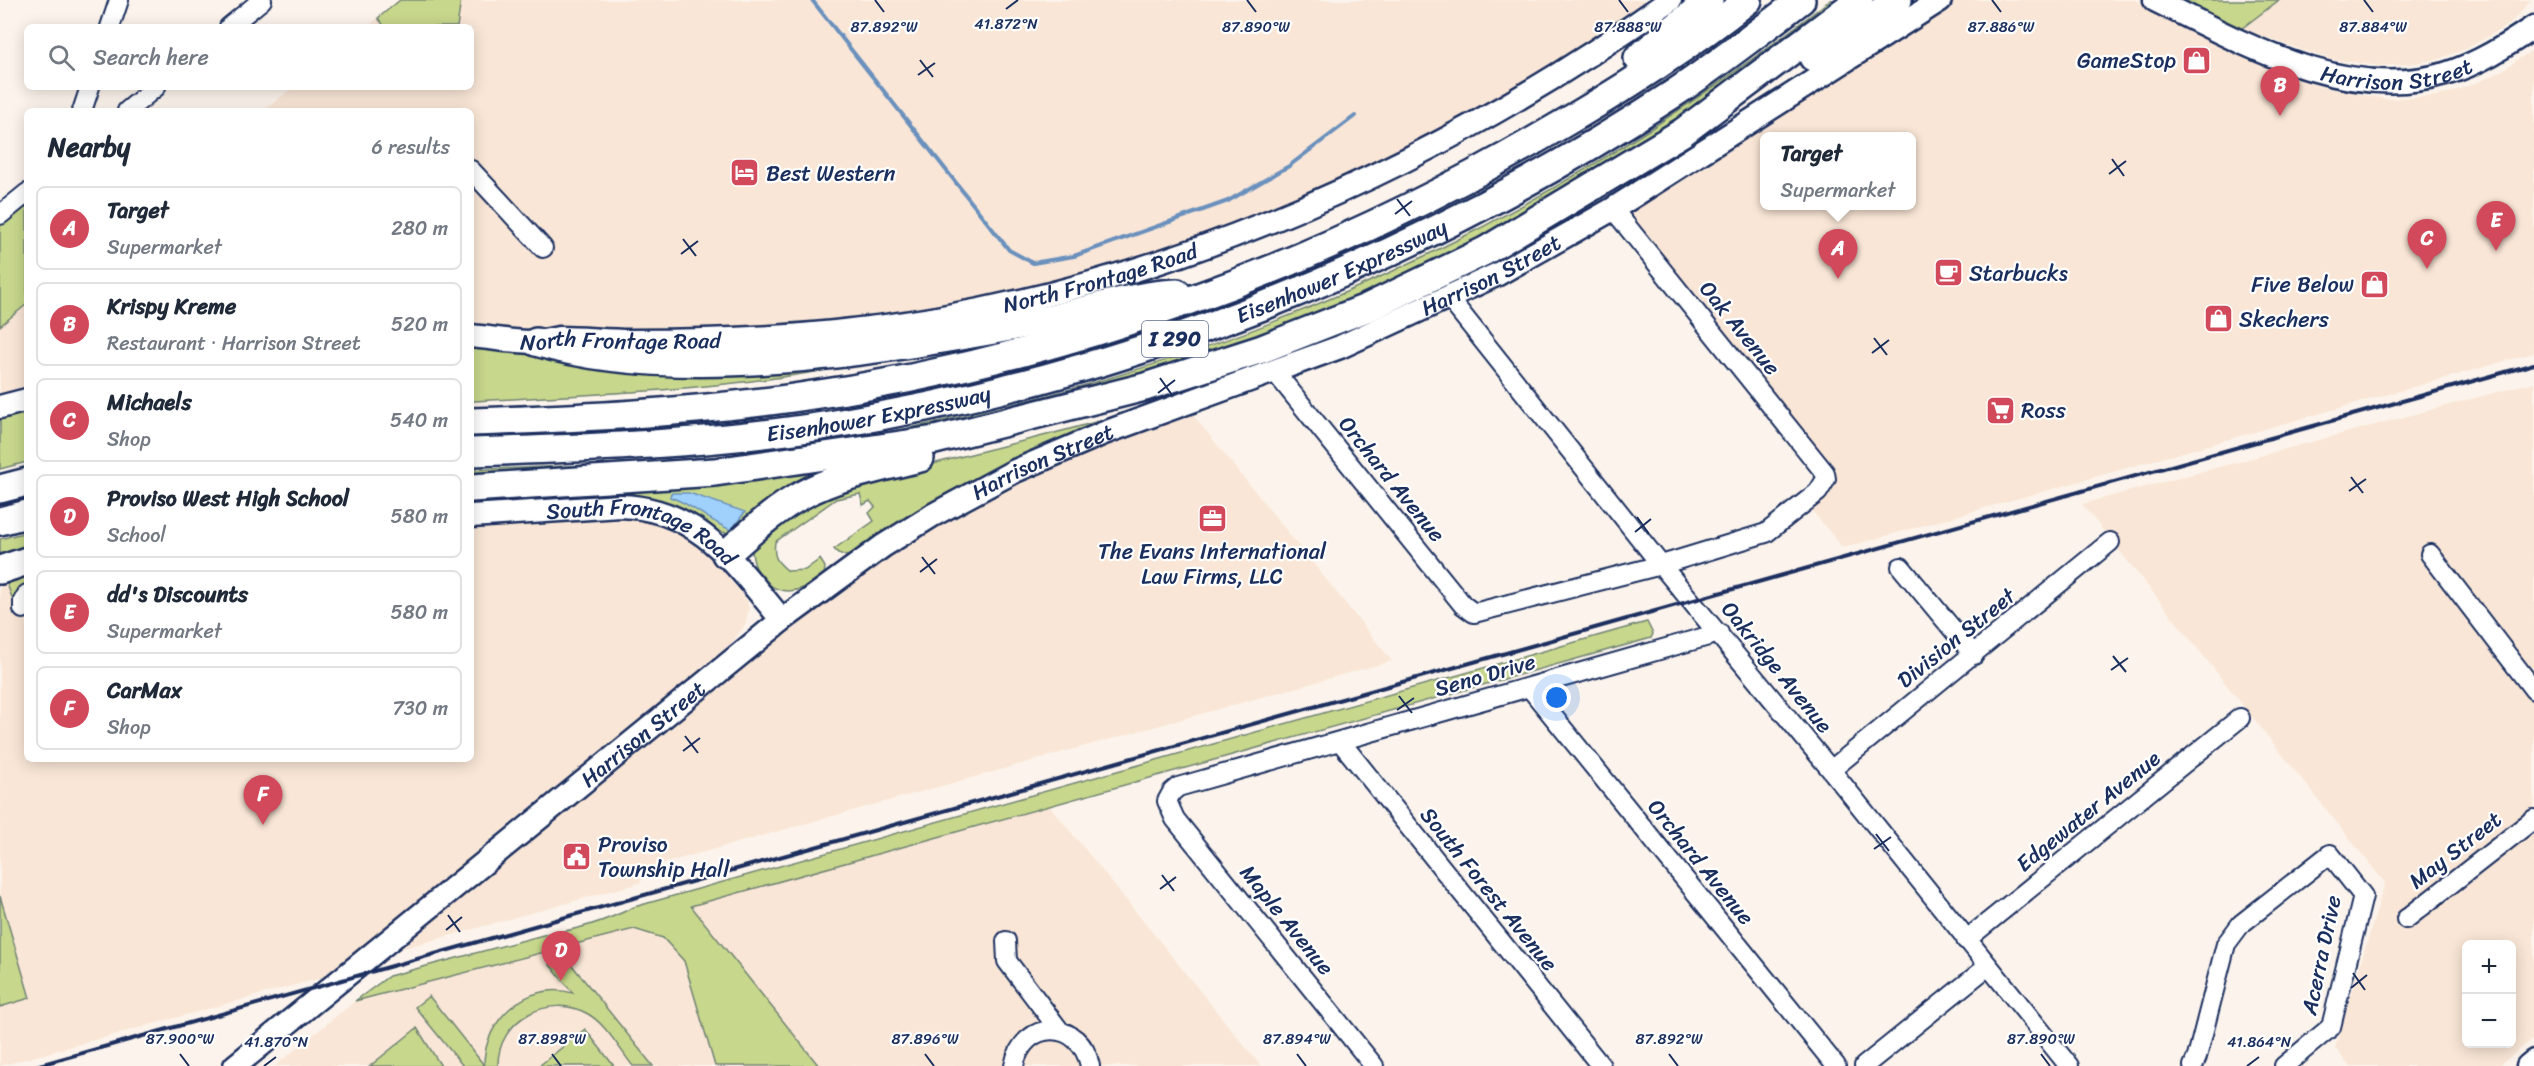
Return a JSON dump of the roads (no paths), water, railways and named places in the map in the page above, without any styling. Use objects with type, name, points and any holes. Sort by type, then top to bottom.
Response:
[{"type":"highway","points":[[1592,107],[1641,56],[1709,0]]},
{"type":"highway","name":"Eisenhower Expressway","points":[[474,422],[677,411],[794,398],[865,387],[1038,347],[1143,316],[1214,291],[1362,230],[1439,194],[1592,107],[1656,66],[1748,0]]},
{"type":"highway","name":"Eisenhower Expressway","points":[[474,452],[664,444],[826,425],[891,414],[1022,385],[1183,337],[1309,289],[1389,254],[1476,211],[1675,93],[1801,0]]},
{"type":"highway","points":[[474,488],[715,472],[935,440],[1145,387],[1262,349],[1379,302],[1485,251],[1683,132],[1859,0]]},
{"type":"highway","points":[[1683,132],[1725,116],[1898,0]]},
{"type":"highway","points":[[536,342],[556,348],[606,356],[655,360],[746,360],[808,356],[887,347],[996,330],[1155,294],[1214,291]]},
{"type":"highway","points":[[726,554],[782,507],[825,484],[1120,405],[1145,387]]},
{"type":"highway","points":[[0,489],[24,483]]},
{"type":"highway","points":[[0,521],[24,515]]},
{"type":"highway","points":[[0,570],[24,562]]},
{"type":"main road","name":"North Frontage Road","points":[[474,336],[536,342],[558,338],[693,341],[762,339],[837,332],[982,309],[1103,280],[1175,257],[1254,227],[1329,196],[1392,166],[1534,89],[1670,0]]},
{"type":"main road","name":"Harrison Street","points":[[235,1066],[782,620],[883,546],[933,515],[1013,472],[1104,433],[1340,347],[1449,298],[1613,209],[1940,0]]},
{"type":"main road","name":"Harrison Street","points":[[2155,0],[2247,44],[2297,64],[2335,76],[2367,81],[2393,82],[2445,74],[2500,50],[2534,27]]},
{"type":"main road","points":[[0,407],[24,401]]},
{"type":"main road","name":"South Frontage Road","points":[[474,516],[595,506],[640,506],[678,518],[712,540],[782,620]]},
{"type":"main road","points":[[2528,1066],[2534,1061]]},
{"type":"street","points":[[111,24],[119,0]]},
{"type":"street","points":[[233,24],[262,0]]},
{"type":"street","points":[[83,108],[89,90]]},
{"type":"street","points":[[130,108],[152,90]]},
{"type":"street","points":[[474,173],[543,248]]},
{"type":"street","points":[[0,215],[24,195]]},
{"type":"street","name":"Oak Avenue","points":[[1613,209],[1819,464],[1826,479],[1818,492],[1766,533],[1661,565]]},
{"type":"street","name":"Oakridge Avenue","points":[[1449,298],[1661,565],[1831,770],[2068,1066]]},
{"type":"street","name":"Orchard Avenue","points":[[1275,372],[1463,605],[1473,613],[1661,565]]},
{"type":"street","name":"Division Street","points":[[1831,770],[2110,542]]},
{"type":"street","points":[[2430,554],[2534,690]]},
{"type":"street","points":[[1901,567],[1974,655]]},
{"type":"street","name":"Seno Drive","points":[[1167,801],[1178,787],[1719,633]]},
{"type":"street","name":"Orchard Avenue","points":[[1530,688],[1836,1066]]},
{"type":"street","name":"Edgewater Avenue","points":[[1966,940],[2240,718]]},
{"type":"street","name":"South Forest Avenue","points":[[1340,741],[1601,1066]]},
{"type":"street","name":"Maple Avenue","points":[[1167,801],[1175,819],[1374,1066]]},
{"type":"street","name":"May Street","points":[[2406,919],[2534,819]]},
{"type":"street","name":"Acerra Drive","points":[[2193,1066],[2226,944],[2241,924],[2330,854],[2363,896],[2331,1027],[2284,1066]]},
{"type":"street","points":[[1006,941],[1007,961],[1060,1031]]},
{"type":"street","points":[[1864,1066],[1987,967]]},
{"type":"street","points":[[1014,1066],[1019,1049],[1032,1036],[1050,1030],[1060,1031],[1076,1039],[1083,1047],[1090,1066]]},
{"type":"water","points":[[671,493],[689,493],[745,512],[731,530],[670,497]]},
{"type":"waterway","points":[[812,0],[1009,250],[1033,263],[1074,256],[1228,201],[1289,166],[1355,116]]},
{"type":"railway","points":[[36,1066],[2534,364]]},
{"type":"place","name":"GameStop","points":[[2197,60]]},
{"type":"place","name":"Krispy Kreme","points":[[2280,116]]},
{"type":"place","name":"Best Western","points":[[745,173]]},
{"type":"place","name":"dd's Discounts","points":[[2496,251]]},
{"type":"place","name":"Michaels","points":[[2427,269]]},
{"type":"place","name":"Starbucks","points":[[1948,273]]},
{"type":"place","name":"Target","points":[[1838,279]]},
{"type":"place","name":"Five Below","points":[[2375,284]]},
{"type":"place","name":"Skechers","points":[[2218,319]]},
{"type":"place","name":"Ross","points":[[2000,410]]},
{"type":"place","name":"The Evans International Law Firms, LLC","points":[[1212,519]]},
{"type":"place","name":"CarMax","points":[[263,825]]},
{"type":"place","name":"Proviso Township Hall","points":[[577,857]]},
{"type":"place","name":"Proviso West High School","points":[[561,981]]}]
